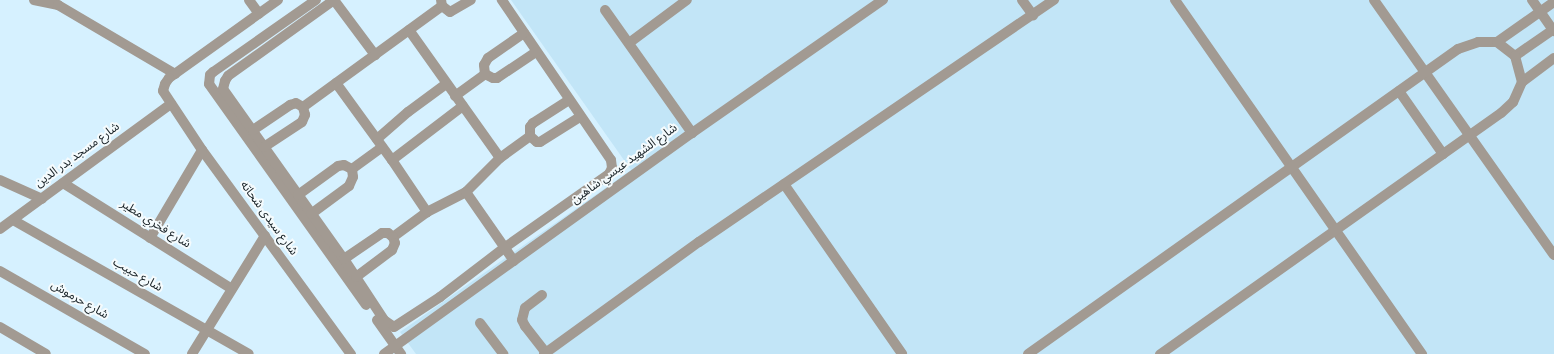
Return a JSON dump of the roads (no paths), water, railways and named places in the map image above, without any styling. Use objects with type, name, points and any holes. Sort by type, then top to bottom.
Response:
[{"type":"street","points":[[34,0],[59,2],[175,74]]},
{"type":"street","points":[[249,0],[259,14]]},
{"type":"street","points":[[168,101],[163,91],[165,84],[175,74],[278,0]]},
{"type":"street","points":[[316,0],[213,72],[209,79],[211,87],[329,245],[344,259],[384,320],[394,327],[440,297],[504,248],[611,171],[610,160],[502,0]]},
{"type":"street","points":[[375,54],[334,0],[228,76],[225,81],[224,89],[226,95],[253,130],[311,214],[329,245],[401,354]]},
{"type":"street","points":[[303,107],[409,30],[442,3],[450,12],[471,0]]},
{"type":"street","points":[[629,43],[687,0]]},
{"type":"street","name":"شارع الشهيد عيسي شاهين","points":[[384,354],[692,133],[883,0]]},
{"type":"street","points":[[1022,0],[1033,15]]},
{"type":"street","points":[[542,295],[525,308],[522,320],[545,353],[699,242],[1054,0]]},
{"type":"street","points":[[1175,0],[1422,354]]},
{"type":"street","points":[[1374,0],[1554,255]]},
{"type":"street","points":[[1515,56],[1554,30],[1532,0]]},
{"type":"street","points":[[1028,354],[1458,49],[1478,42],[1496,42],[1554,2]]},
{"type":"street","points":[[605,10],[692,133]]},
{"type":"street","points":[[409,30],[500,158]]},
{"type":"street","points":[[485,74],[484,65],[488,58],[524,33]]},
{"type":"street","points":[[1496,42],[1515,56],[1522,82]]},
{"type":"street","points":[[485,74],[493,78],[497,78],[536,52]]},
{"type":"street","points":[[1160,354],[1470,135],[1513,102],[1522,82],[1554,58]]},
{"type":"street","points":[[455,96],[485,74]]},
{"type":"street","points":[[336,83],[392,160],[426,212]]},
{"type":"street","points":[[352,169],[380,143],[408,112],[446,84]]},
{"type":"street","points":[[1399,91],[1443,154]]},
{"type":"street","points":[[569,100],[533,123],[530,127],[530,136],[537,142],[540,142],[580,117]]},
{"type":"street","name":"شارع سيدى شحاته","points":[[168,101],[351,354]]},
{"type":"street","name":"شارع مسجد بدر الدين","points":[[0,229],[63,183],[168,101]]},
{"type":"street","points":[[253,130],[290,105],[296,103],[303,107],[305,115],[302,122],[264,147]]},
{"type":"street","points":[[392,160],[463,106]]},
{"type":"street","points":[[393,237],[426,212],[466,192],[500,158],[530,136]]},
{"type":"street","points":[[150,238],[202,150]]},
{"type":"street","points":[[298,195],[338,166],[344,165],[352,169]]},
{"type":"street","points":[[311,214],[349,186],[353,177],[352,169]]},
{"type":"street","points":[[0,180],[42,199]]},
{"type":"street","name":"شارع فخري مطير","points":[[63,183],[232,289]]},
{"type":"street","points":[[784,184],[902,354]]},
{"type":"street","points":[[466,192],[514,261]]},
{"type":"street","name":"شارع حبيب","points":[[13,220],[249,354]]},
{"type":"street","points":[[344,259],[382,232],[388,233],[393,237],[395,243],[392,250],[356,277]]},
{"type":"street","points":[[192,354],[265,236]]},
{"type":"street","name":"شارع حرموش","points":[[0,271],[145,354]]},
{"type":"street","points":[[480,322],[503,354]]},
{"type":"street","points":[[0,327],[46,354]]}]
